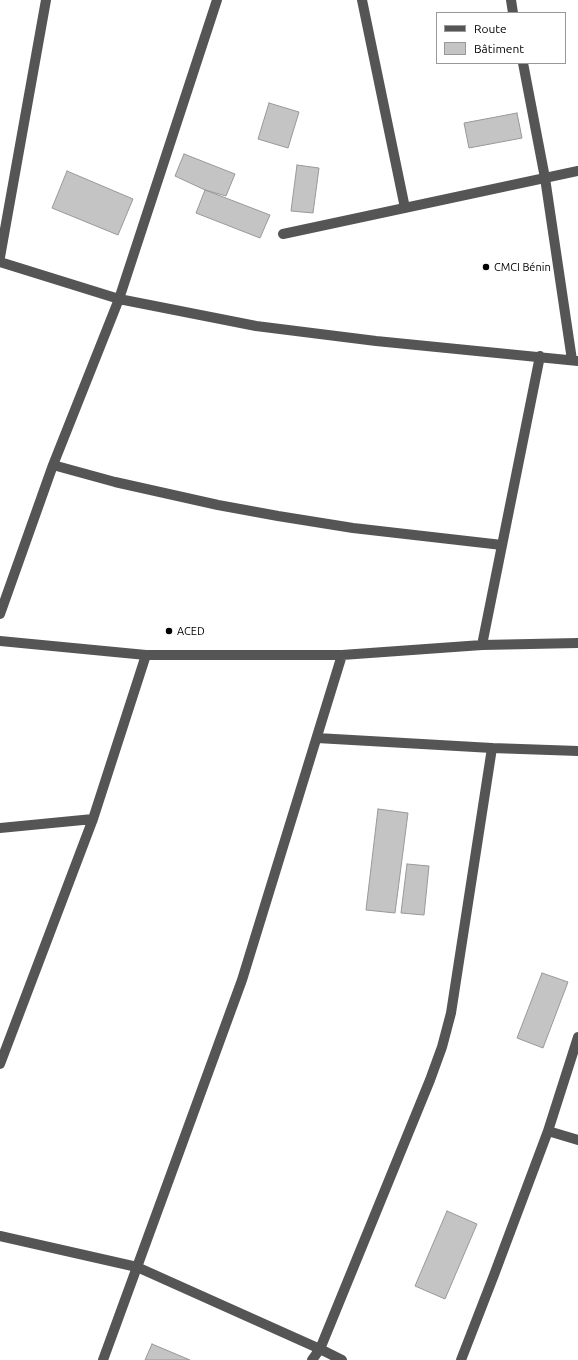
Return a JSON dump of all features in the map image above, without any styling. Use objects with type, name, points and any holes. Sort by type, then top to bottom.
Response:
[{"type":"street","points":[[0,257],[46,0]]},
{"type":"street","points":[[0,614],[53,465],[118,299],[217,0]]},
{"type":"street","points":[[362,0],[405,208]]},
{"type":"street","points":[[510,0],[513,12]]},
{"type":"street","points":[[0,262],[118,299],[256,326],[328,336],[575,360],[545,178],[523,64]]},
{"type":"street","points":[[283,234],[578,171]]},
{"type":"street","points":[[482,645],[540,356]]},
{"type":"street","points":[[53,465],[115,482],[218,506],[353,528],[502,545]]},
{"type":"street","points":[[0,641],[146,655],[342,655],[482,645],[578,643]]},
{"type":"street","points":[[0,1064],[93,819],[146,655]]},
{"type":"street","points":[[104,1360],[242,980],[318,738],[342,655]]},
{"type":"street","points":[[318,738],[492,748],[578,751]]},
{"type":"street","points":[[312,1360],[320,1349],[430,1080],[442,1047],[451,1013],[492,748]]},
{"type":"street","points":[[0,828],[93,819]]},
{"type":"street","points":[[461,1360],[548,1131],[578,1037]]},
{"type":"street","points":[[548,1131],[578,1140]]},
{"type":"street","points":[[0,1236],[137,1267],[342,1360]]},
{"type":"building","points":[[269,103],[299,112],[288,148],[258,139]]},
{"type":"building","points":[[517,113],[522,138],[469,148],[464,123]]},
{"type":"building","points":[[184,154],[235,174],[226,196],[205,190],[175,176]]},
{"type":"building","points":[[297,165],[319,168],[313,213],[291,211]]},
{"type":"building","points":[[67,171],[133,199],[118,235],[52,208]]},
{"type":"building","points":[[205,190],[270,215],[260,238],[196,213]]},
{"type":"building","points":[[378,809],[408,813],[395,913],[366,910]]},
{"type":"building","points":[[407,864],[429,866],[424,915],[401,913]]},
{"type":"building","points":[[542,973],[568,982],[543,1048],[517,1038]]},
{"type":"building","points":[[447,1211],[477,1224],[445,1299],[415,1286]]},
{"type":"building","points":[[152,1344],[190,1360],[145,1360]]},
{"type":"place","name":"CMCI Bénin","points":[[486,267]]},
{"type":"place","name":"ACED","points":[[169,631]]}]
